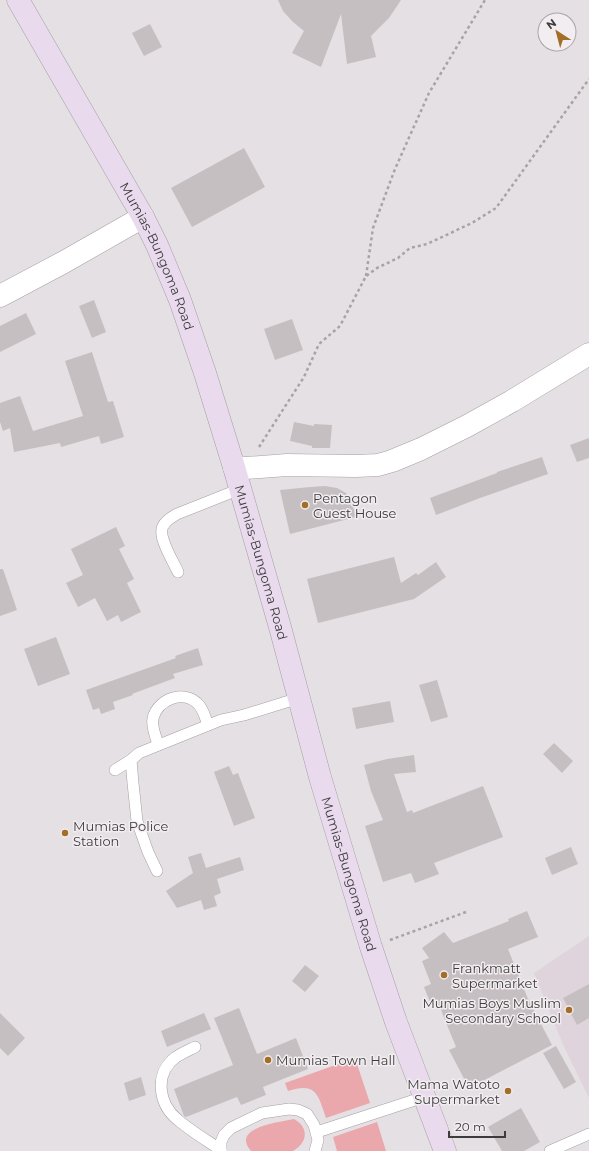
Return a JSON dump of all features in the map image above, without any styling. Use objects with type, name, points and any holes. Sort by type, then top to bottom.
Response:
[{"type":"street","name":"Mumias-Bungoma Road","points":[[18,0],[143,217],[157,245],[180,300],[240,468],[240,489],[280,627],[320,777],[371,947],[393,1014],[445,1151]]},
{"type":"street","points":[[0,296],[143,217]]},
{"type":"street","points":[[240,468],[287,464],[363,466],[378,465],[392,461],[421,449],[467,426],[512,401],[589,354]]},
{"type":"lane","points":[[178,572],[162,540],[162,527],[168,520],[177,514],[240,489]]},
{"type":"lane","points":[[158,745],[153,729],[153,718],[158,707],[168,699],[180,696],[197,703],[203,711],[208,725]]},
{"type":"lane","points":[[115,770],[132,760],[139,753],[220,720],[244,715],[299,698]]},
{"type":"lane","points":[[132,760],[137,821],[148,852],[157,871]]},
{"type":"lane","points":[[195,1047],[176,1057],[167,1067],[161,1082],[162,1099],[166,1108],[177,1120],[221,1151]]},
{"type":"lane","points":[[316,1132],[424,1097]]},
{"type":"lane","points":[[221,1151],[221,1142],[224,1135],[231,1128],[262,1114],[281,1110],[298,1110],[307,1114],[314,1124],[318,1140],[315,1151]]},
{"type":"lane","points":[[550,1151],[589,1134]]},
{"type":"path","points":[[240,468],[304,377],[319,344],[340,326],[366,276],[373,228],[395,169],[429,93],[485,0]]},
{"type":"path","points":[[366,276],[377,268],[398,258],[410,248],[427,244],[472,223],[496,208],[589,79]]},
{"type":"path","points":[[371,947],[466,912]]},
{"type":"shaded area","name":"Mumias Boys Muslim Secondary School","points":[[589,936],[589,1098],[564,1047],[534,973]]},
{"type":"shaded area","points":[[355,1058],[370,1103],[326,1118],[321,1102],[310,1089],[305,1088],[288,1091],[285,1083]]},
{"type":"shaded area","points":[[294,1119],[303,1127],[305,1135],[304,1140],[298,1148],[293,1151],[251,1151],[246,1143],[247,1136],[252,1131],[260,1127]]},
{"type":"shaded area","points":[[377,1122],[386,1151],[337,1151],[333,1137]]},
{"type":"building","points":[[278,0],[401,0],[389,18],[371,36],[376,57],[347,64],[341,14],[321,67],[292,53],[304,31],[283,11]]},
{"type":"building","points":[[150,24],[162,47],[144,56],[132,33]]},
{"type":"building","points":[[244,148],[265,187],[192,227],[171,188]]},
{"type":"building","points":[[94,300],[106,332],[92,338],[79,306]]},
{"type":"building","points":[[26,313],[36,334],[0,352],[0,326]]},
{"type":"building","points":[[292,319],[303,350],[275,360],[264,329]]},
{"type":"building","points":[[92,352],[108,402],[113,401],[124,437],[101,444],[99,436],[61,447],[60,443],[14,452],[10,428],[3,431],[0,422],[0,403],[20,396],[33,431],[83,416],[65,361]]},
{"type":"building","points":[[294,422],[314,426],[314,424],[332,425],[330,448],[312,448],[312,446],[290,441]]},
{"type":"building","points":[[589,438],[589,458],[577,462],[570,445]]},
{"type":"building","points":[[542,457],[548,474],[436,515],[430,498],[497,472]]},
{"type":"building","points":[[325,486],[337,488],[346,493],[351,500],[356,517],[290,534],[280,490]]},
{"type":"building","points":[[116,527],[125,546],[119,549],[134,579],[127,583],[141,612],[121,622],[118,615],[107,621],[95,598],[78,607],[66,583],[83,575],[71,549]]},
{"type":"building","points":[[394,557],[401,583],[416,573],[418,575],[436,562],[446,577],[414,599],[318,623],[307,579]]},
{"type":"building","points":[[0,569],[3,569],[17,610],[0,616]]},
{"type":"building","points":[[56,637],[70,674],[38,686],[24,649]]},
{"type":"building","points":[[198,648],[203,665],[173,674],[175,678],[113,702],[115,709],[101,714],[99,708],[93,710],[86,690],[176,658],[175,656]]},
{"type":"building","points":[[437,680],[448,717],[431,722],[419,685]]},
{"type":"building","points":[[390,701],[394,722],[356,729],[352,708]]},
{"type":"building","points":[[554,743],[573,761],[562,773],[543,754]]},
{"type":"building","points":[[414,755],[416,772],[394,774],[407,812],[412,810],[413,813],[483,786],[503,837],[434,863],[439,874],[415,883],[411,873],[383,882],[365,826],[383,820],[371,791],[364,765],[387,759]]},
{"type":"building","points":[[229,766],[233,775],[238,773],[255,818],[234,826],[214,772]]},
{"type":"building","points":[[571,847],[578,864],[552,875],[545,858]]},
{"type":"building","points":[[201,853],[206,868],[240,857],[244,870],[217,879],[221,893],[214,896],[217,906],[204,910],[201,900],[177,908],[166,891],[193,873],[188,857]]},
{"type":"building","points":[[527,911],[538,937],[508,949],[528,999],[552,1045],[469,1088],[449,1050],[456,1047],[439,1005],[432,1007],[424,987],[431,984],[422,961],[429,958],[422,948],[444,932],[453,943],[509,921],[508,919]]},
{"type":"building","points":[[305,965],[319,976],[305,992],[292,981]]},
{"type":"building","points":[[589,984],[589,1018],[577,1025],[563,998]]},
{"type":"building","name":"Mumias Town Hall","points":[[239,1008],[257,1054],[296,1038],[308,1069],[263,1087],[266,1095],[241,1105],[237,1097],[186,1117],[184,1116],[174,1089],[233,1065],[214,1018]]},
{"type":"building","points":[[0,1013],[25,1038],[8,1056],[0,1048]]},
{"type":"building","points":[[204,1013],[211,1029],[167,1047],[161,1031]]},
{"type":"building","points":[[556,1046],[576,1082],[564,1089],[543,1053]]},
{"type":"building","points":[[141,1077],[146,1095],[129,1101],[124,1083]]},
{"type":"building","points":[[521,1108],[540,1142],[524,1151],[502,1151],[488,1127]]},
{"type":"place","name":"Pentagon Guest House","points":[[305,505]]},
{"type":"place","name":"Mumias Police Station","points":[[65,833]]},
{"type":"place","name":"Frankmatt Supermarket","points":[[444,975]]},
{"type":"place","name":"Mumias Boys Muslim Secondary School","points":[[569,1010]]},
{"type":"place","name":"Mumias Town Hall","points":[[268,1060]]},
{"type":"place","name":"Mama Watoto Supermarket","points":[[508,1091]]}]
